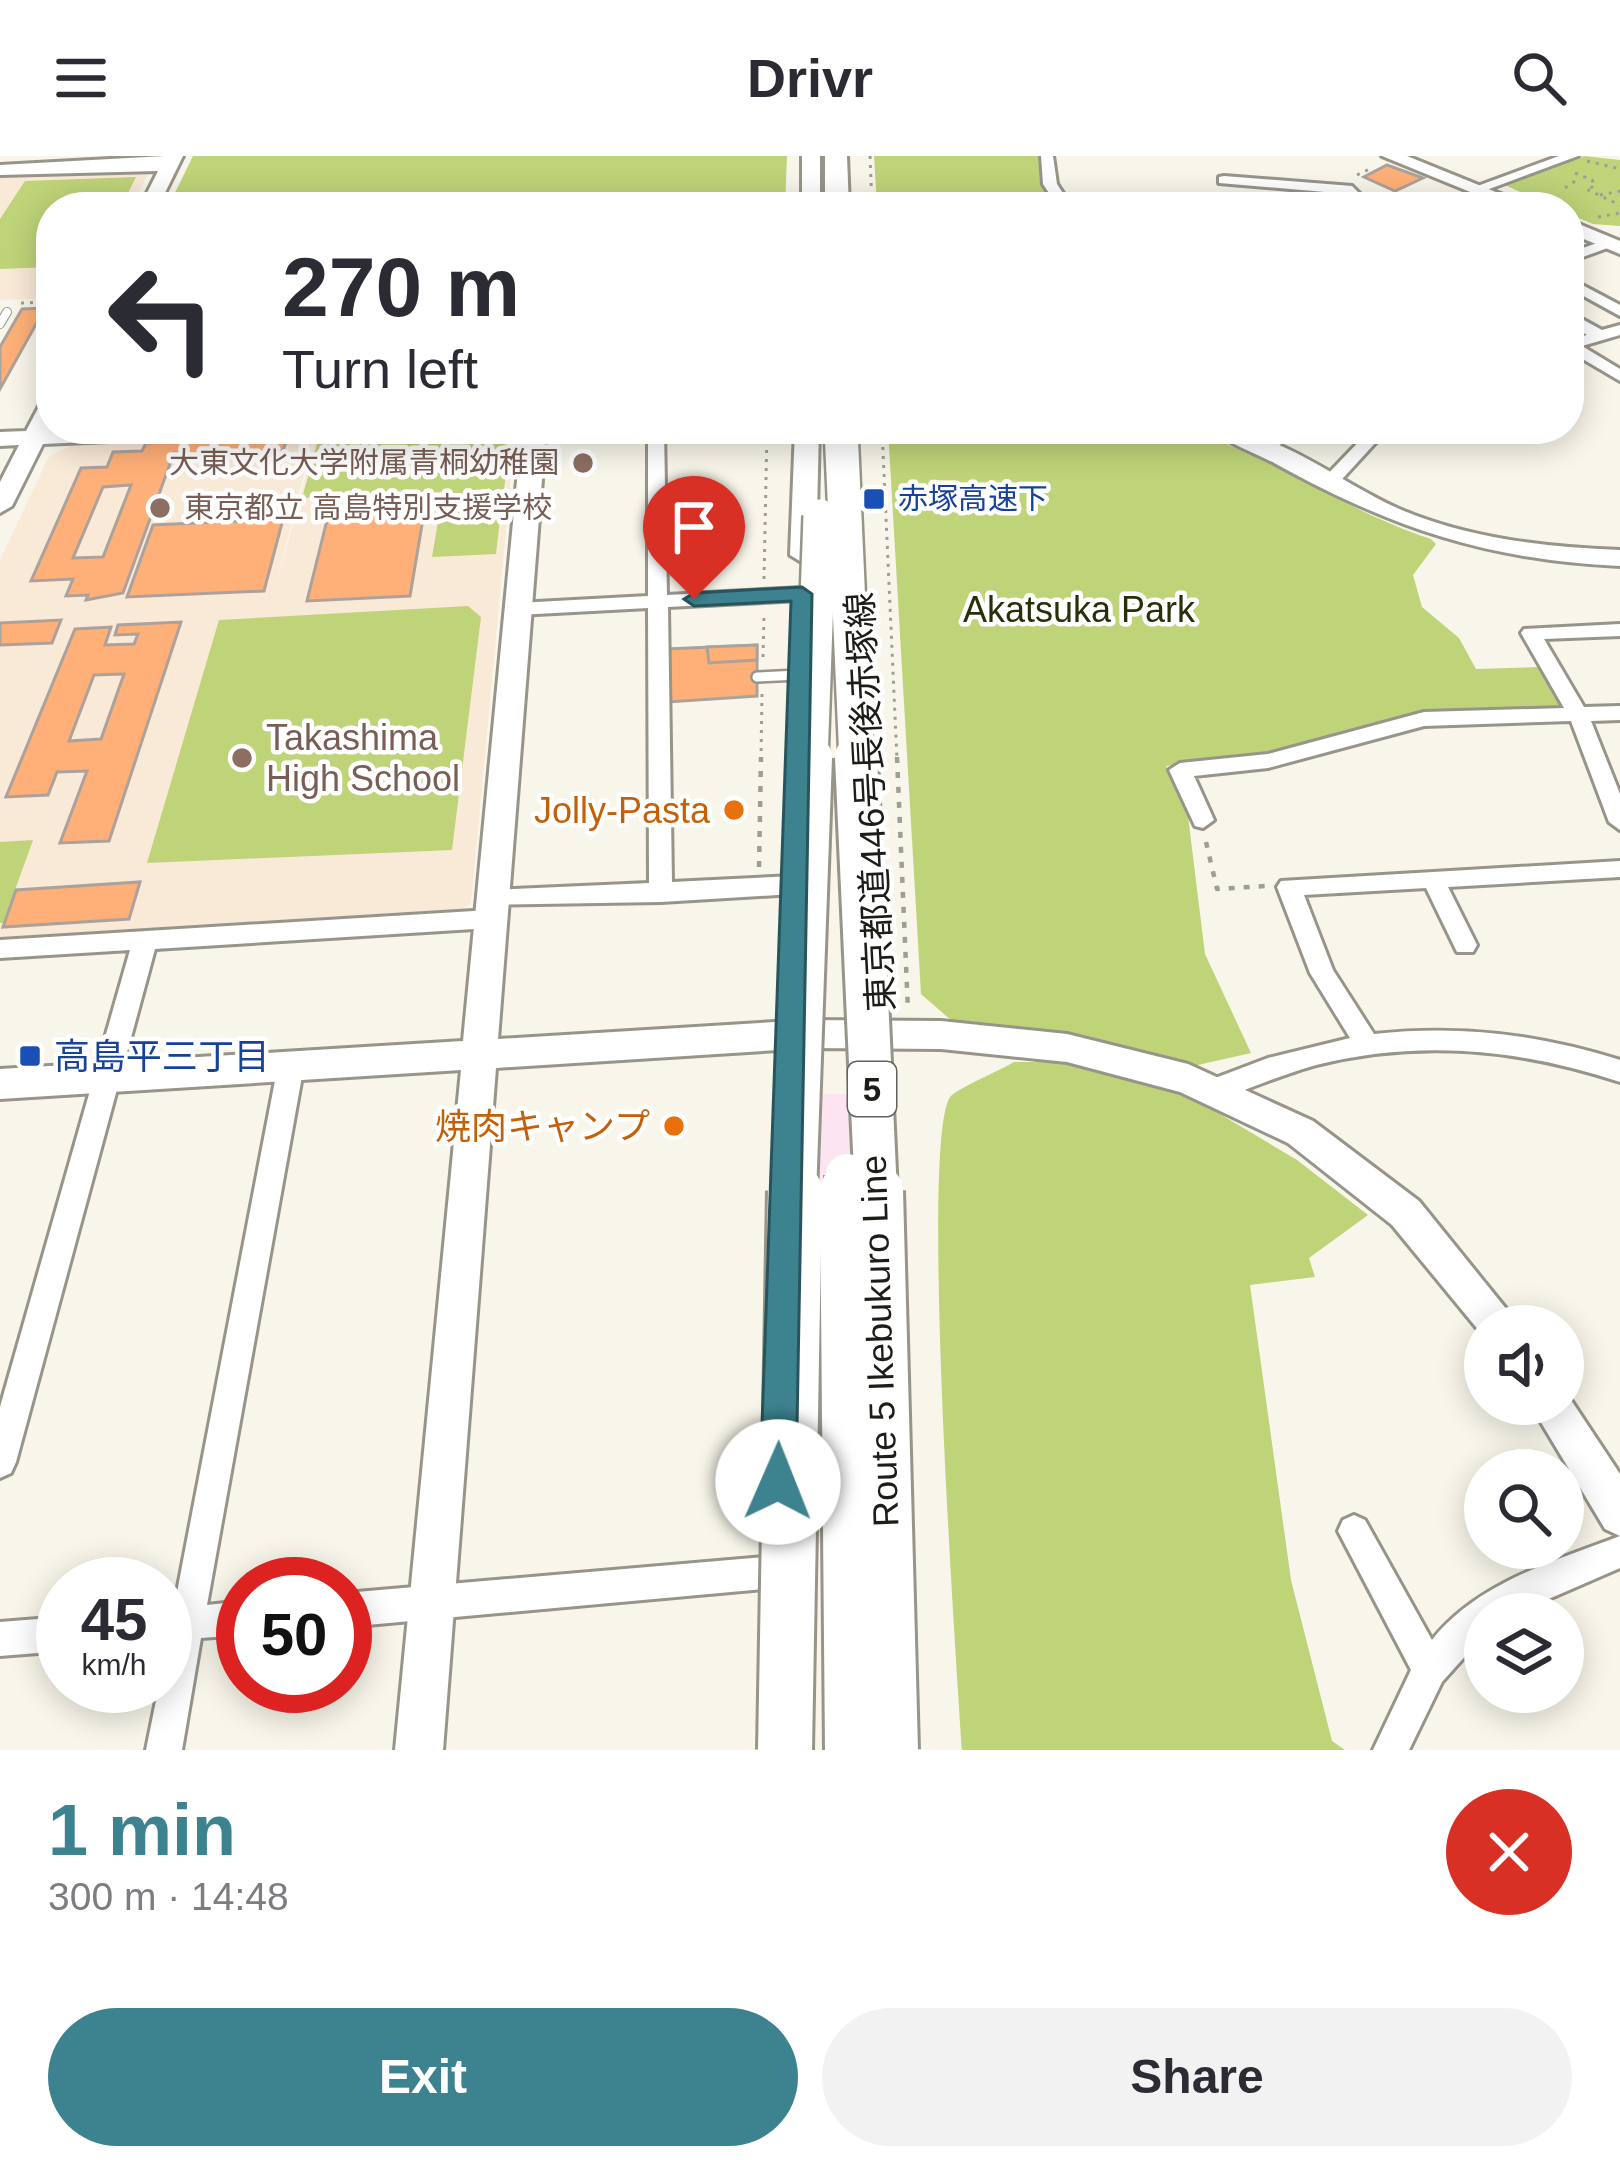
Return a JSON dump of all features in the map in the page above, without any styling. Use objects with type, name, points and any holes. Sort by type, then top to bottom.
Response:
[{"type":"highway","points":[[824,192],[825,156]]},
{"type":"highway","points":[[836,156],[837,192]]},
{"type":"highway","points":[[826,1750],[831,444]]},
{"type":"highway","points":[[831,444],[852,1750]]},
{"type":"highway","name":"5","points":[[785,1750],[795,1169],[831,444]]},
{"type":"highway","name":"Route 5 Ikebukuro Line","points":[[831,444],[875,1170],[891,1750]]},
{"type":"street","points":[[811,192],[812,156]]},
{"type":"street","points":[[847,156],[848,192]]},
{"type":"street","points":[[1047,156],[1055,192]]},
{"type":"street","points":[[1391,156],[1488,192]]},
{"type":"street","points":[[0,170],[28,163],[172,160],[156,192]]},
{"type":"street","points":[[1479,188],[1569,163]]},
{"type":"street","points":[[1223,192],[1224,174],[1354,192]]},
{"type":"street","points":[[1584,231],[1616,243]]},
{"type":"street","points":[[1584,253],[1616,243]]},
{"type":"street","points":[[1584,291],[1620,311]]},
{"type":"street","points":[[1584,326],[1600,336]]},
{"type":"street","points":[[1584,341],[1620,330]]},
{"type":"street","points":[[1584,354],[1620,376]]},
{"type":"street","points":[[0,506],[36,433]]},
{"type":"street","points":[[0,439],[34,437]]},
{"type":"street","points":[[419,1750],[533,444]]},
{"type":"street","points":[[656,444],[661,893]]},
{"type":"street","name":"東京都道446号長後赤塚線","points":[[831,444],[895,1033],[902,1750]]},
{"type":"street","name":"東京都道446号長後赤塚線","points":[[772,1750],[802,594],[831,444]]},
{"type":"street","points":[[1256,444],[1376,508],[1471,539],[1541,553],[1620,558]]},
{"type":"street","points":[[1267,449],[1272,444]]},
{"type":"street","points":[[1328,484],[1365,444]]},
{"type":"street","points":[[518,609],[802,594]]},
{"type":"street","points":[[1618,633],[1531,633],[1578,714],[1620,822]]},
{"type":"street","points":[[1204,820],[1180,770],[1268,761],[1424,719],[1620,713]]},
{"type":"street","points":[[1365,1041],[1322,973],[1288,887],[1620,869]]},
{"type":"street","points":[[1433,879],[1465,945]]},
{"type":"street","points":[[0,949],[793,886]]},
{"type":"street","points":[[1,1458],[145,940]]},
{"type":"street","points":[[0,1084],[788,1030],[895,1033],[1083,1050],[1219,1088],[1295,1126],[1356,1168],[1463,1272],[1486,1305]]},
{"type":"street","points":[[1219,1088],[1266,1068],[1365,1041],[1471,1038],[1522,1044],[1620,1071]]},
{"type":"street","points":[[190,1557],[291,1065]]},
{"type":"street","points":[[1564,1425],[1620,1514]]},
{"type":"street","points":[[1354,1531],[1429,1669]]},
{"type":"street","points":[[1391,1750],[1412,1693],[1477,1616],[1515,1592],[1620,1552]]},
{"type":"street","points":[[372,1607],[776,1572]]},
{"type":"street","points":[[0,1639],[36,1636]]},
{"type":"street","points":[[164,1750],[168,1713]]},
{"type":"lane","points":[[0,324],[9,308]]},
{"type":"lane","points":[[757,677],[799,675]]},
{"type":"path","points":[[870,156],[871,192]]},
{"type":"path","points":[[1569,163],[1595,185],[1586,189],[1620,205]]},
{"type":"path","points":[[1357,175],[1372,168]]},
{"type":"path","points":[[1565,188],[1582,176]]},
{"type":"path","points":[[1600,196],[1620,191]]},
{"type":"path","points":[[1600,221],[1598,217],[1612,212],[1620,214]]},
{"type":"path","points":[[9,308],[36,304]]},
{"type":"path","points":[[882,444],[895,1033]]},
{"type":"path","points":[[1204,820],[1216,889],[1288,887]]},
{"type":"shaded area","points":[[149,172],[139,192],[36,192],[36,299],[0,300],[0,175]]},
{"type":"shaded area","name":"Takashima High School","points":[[75,444],[311,444],[272,601],[314,444],[514,444],[471,903],[459,911],[0,937],[0,560],[49,456]]},
{"type":"shaded area","points":[[815,1094],[858,1094],[869,1526],[815,1526]]},
{"type":"green space","points":[[193,156],[787,156],[786,192],[175,192]]},
{"type":"green space","points":[[874,156],[1041,156],[1049,192],[876,192]]},
{"type":"green space","points":[[1584,156],[1620,160],[1620,226],[1584,220],[1584,192],[1520,192],[1503,184]]},
{"type":"green space","points":[[136,177],[128,192],[36,192],[36,268],[0,269],[0,219],[25,181]]},
{"type":"green space","points":[[317,444],[509,444],[504,490],[461,493],[503,492],[496,554],[432,557],[443,492],[302,498]]},
{"type":"green space","name":"Akatsuka Park","points":[[889,444],[1224,444],[1431,539],[1436,544],[1413,575],[1422,607],[1459,638],[1476,669],[1539,667],[1560,703],[1556,708],[1423,712],[1249,757],[1166,766],[1188,816],[1205,954],[1251,1053],[1189,1067],[1107,1043],[952,1021],[921,994]]},
{"type":"green space","points":[[468,606],[481,617],[452,850],[147,863],[219,620]]},
{"type":"green space","points":[[33,840],[3,923],[0,923],[0,842]]},
{"type":"green space","points":[[1014,1062],[1075,1062],[1171,1085],[1297,1160],[1368,1215],[1309,1258],[1315,1277],[1250,1285],[1291,1580],[1332,1741],[1345,1750],[962,1750],[942,1407],[938,1206],[942,1135],[950,1097]]},
{"type":"building","points":[[1387,165],[1423,178],[1395,191],[1364,177]]},
{"type":"building","points":[[36,308],[36,324],[0,389],[0,347],[22,309]]},
{"type":"building","points":[[146,444],[285,444],[283,451],[270,456],[184,459],[187,453],[174,453],[123,593],[86,600],[88,595],[66,596],[73,579],[31,581],[81,468],[107,467],[113,452],[142,451]],"holes":[[[131,485],[103,557],[73,558],[103,487]]]},
{"type":"building","points":[[424,513],[410,596],[307,601],[328,516]]},
{"type":"building","points":[[283,519],[264,591],[127,597],[153,525]]},
{"type":"building","points":[[61,620],[52,643],[0,645],[0,623]]},
{"type":"building","points":[[181,622],[109,841],[60,843],[87,771],[57,772],[48,795],[6,797],[75,629],[111,627],[105,645],[134,644],[138,634],[115,635],[118,625]],"holes":[[[124,674],[101,739],[69,741],[94,675]]]},
{"type":"building","points":[[757,645],[757,696],[668,702],[667,649]]},
{"type":"building","points":[[757,645],[757,660],[709,663],[707,647]]},
{"type":"building","points":[[140,882],[129,919],[3,927],[16,890]]},
{"type":"place","name":"大東文化大学附属青桐幼稚園","points":[[583,463]]},
{"type":"place","name":"赤塚高速下","points":[[874,499]]},
{"type":"place","name":"東京都立 高島特別支援学校","points":[[160,508]]},
{"type":"place","name":"Takashima High School","points":[[242,758]]},
{"type":"place","name":"Jolly-Pasta","points":[[734,810]]},
{"type":"place","name":"高島平三丁目","points":[[30,1056]]},
{"type":"place","name":"焼肉キャンプ","points":[[674,1126]]},
{"type":"route","points":[[694,599],[802,594],[778,1482]]}]
